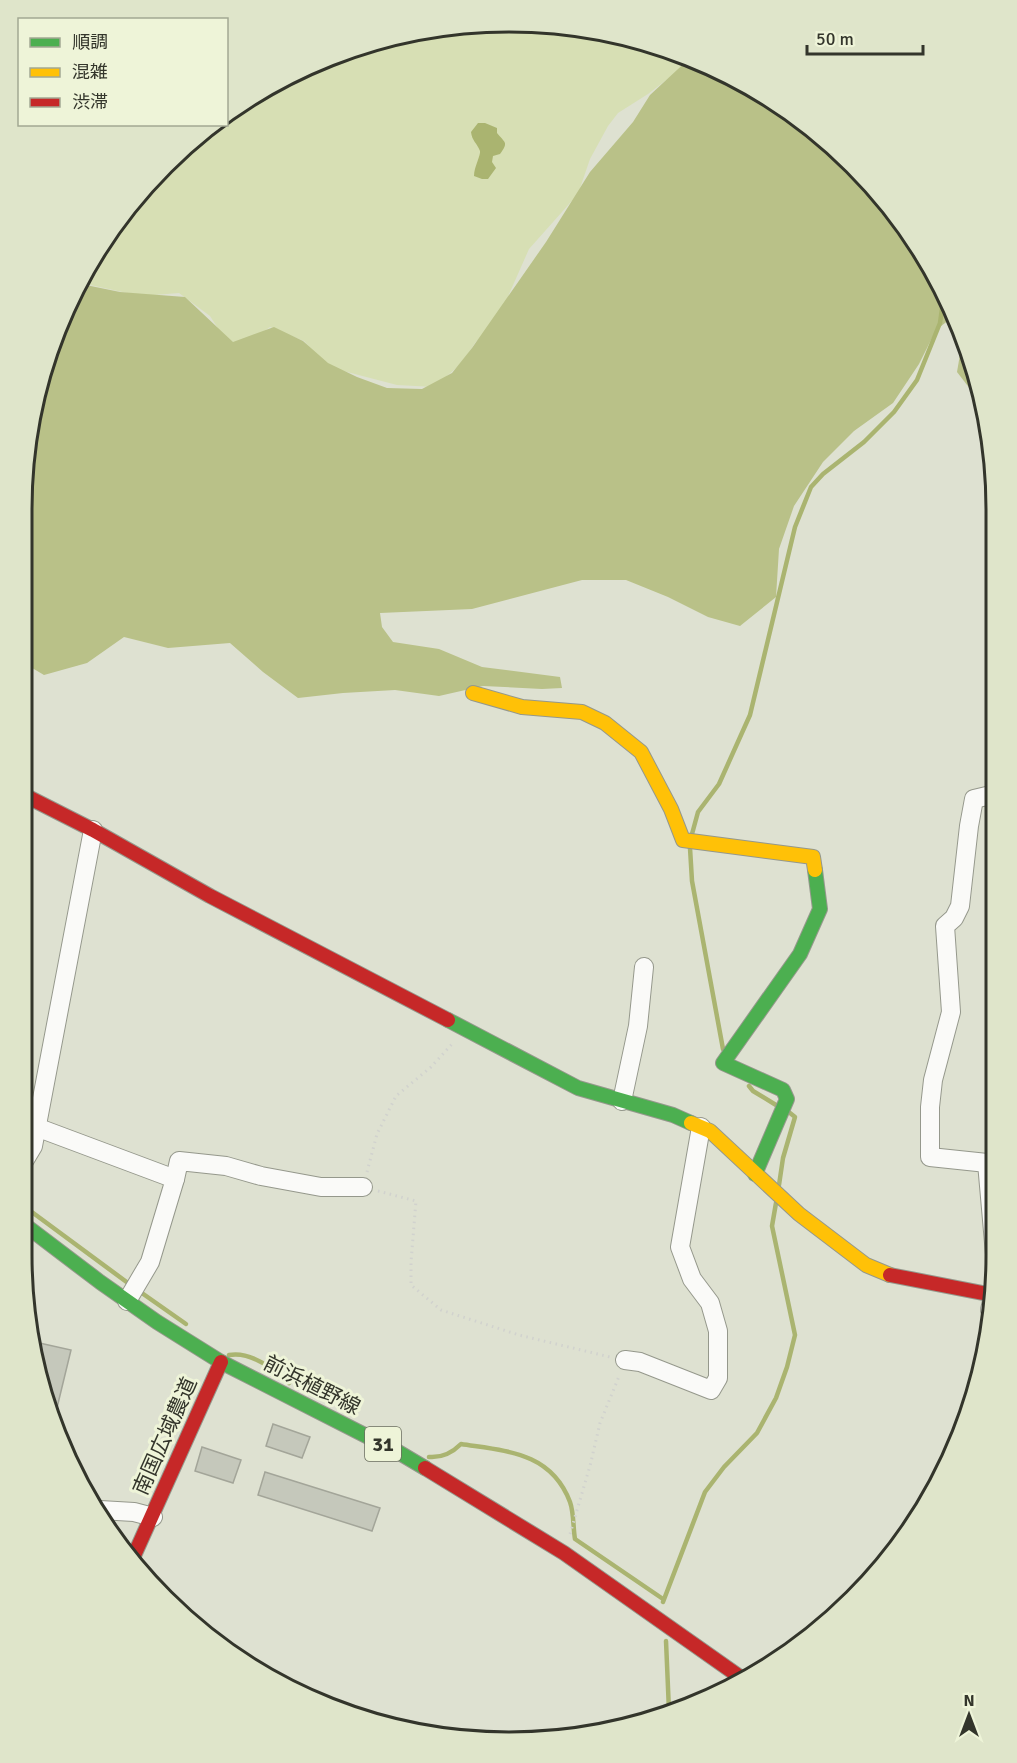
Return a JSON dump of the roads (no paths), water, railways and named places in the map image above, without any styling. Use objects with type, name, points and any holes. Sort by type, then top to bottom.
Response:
[{"type":"street","points":[[473,693],[522,707],[582,712],[605,723],[641,752],[671,809],[683,840],[813,857],[820,909],[801,954],[723,1063],[783,1090],[787,1099],[755,1174]]},
{"type":"street","points":[[986,796],[974,799],[960,906],[954,918],[945,926],[951,1012],[933,1080],[930,1107],[930,1157],[986,1163]]},
{"type":"street","points":[[32,799],[93,830],[210,897],[578,1088],[673,1115],[710,1131],[799,1214],[866,1265],[890,1275],[983,1293]]},
{"type":"street","points":[[32,1148],[93,830]]},
{"type":"street","points":[[622,1101],[638,1026],[644,967]]},
{"type":"street","points":[[36,1127],[175,1179]]},
{"type":"street","points":[[625,1360],[640,1362],[711,1390],[718,1378],[718,1330],[710,1303],[692,1279],[680,1247],[701,1127]]},
{"type":"street","points":[[127,1301],[150,1262],[179,1161],[226,1166],[261,1176],[321,1187],[363,1187]]},
{"type":"street","name":"前浜植野線","points":[[32,1230],[127,1301],[221,1362],[398,1452],[564,1553],[735,1674]]},
{"type":"street","name":"南国広域農道","points":[[136,1552],[221,1362]]},
{"type":"street","points":[[106,1510],[134,1512],[153,1517]]},
{"type":"waterway","points":[[692,834],[698,812],[719,784],[750,715],[795,527],[811,487],[823,474],[864,442],[894,412],[917,380],[940,323],[942,310]]},
{"type":"waterway","points":[[690,848],[692,881],[723,1049]]},
{"type":"waterway","points":[[749,1086],[776,1105]]},
{"type":"waterway","points":[[779,1185],[783,1158],[795,1117],[790,1113]]},
{"type":"waterway","points":[[663,1602],[705,1492],[724,1467],[757,1433],[776,1398],[787,1367],[795,1335],[772,1226],[776,1203]]},
{"type":"waterway","points":[[32,1212],[132,1286]]},
{"type":"waterway","points":[[139,1291],[186,1324]]},
{"type":"waterway","points":[[229,1355],[237,1354],[253,1358],[269,1366],[289,1383]]},
{"type":"waterway","points":[[429,1457],[446,1454],[461,1444],[510,1452],[539,1464],[562,1485],[570,1502],[575,1539],[663,1599]]},
{"type":"waterway","points":[[666,1641],[669,1703]]}]
